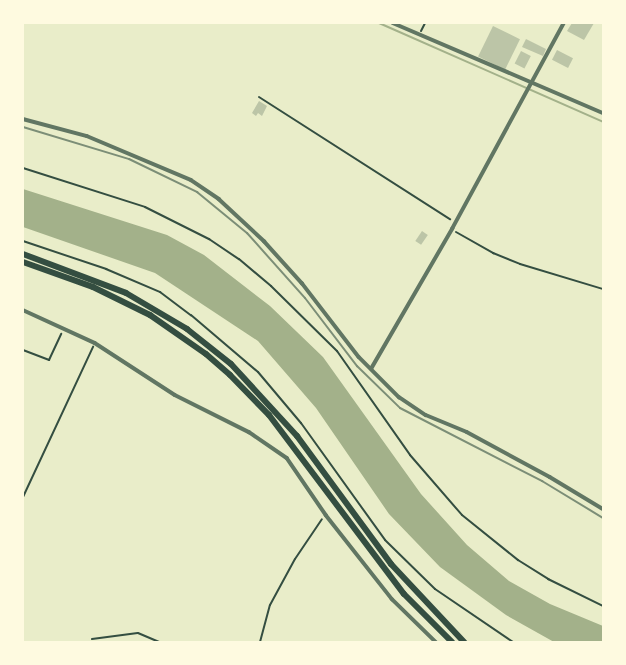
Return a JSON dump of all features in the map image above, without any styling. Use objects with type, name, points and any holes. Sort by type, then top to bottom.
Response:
[{"type":"highway","points":[[23,254],[126,293],[168,317],[231,364],[288,425],[391,564],[464,642]]},
{"type":"highway","points":[[23,262],[124,301],[180,334],[214,361],[269,415],[384,569],[452,642]]},
{"type":"street","points":[[393,23],[603,113]]},
{"type":"street","points":[[371,369],[456,222],[564,23]]},
{"type":"street","points":[[23,119],[87,136],[155,162],[191,180],[219,199],[257,234],[388,388],[412,407],[467,432],[603,509]]},
{"type":"street","points":[[23,310],[95,343],[174,395],[249,432],[287,458],[326,514],[392,599],[436,642]]},
{"type":"path","points":[[419,34],[425,23]]},
{"type":"path","points":[[259,97],[456,222]]},
{"type":"path","points":[[23,167],[145,208],[209,239],[239,259],[288,301],[337,351],[410,456],[462,515],[518,560],[548,579],[603,606]]},
{"type":"path","points":[[452,229],[511,261],[603,289]]},
{"type":"path","points":[[23,350],[49,360],[65,327]]},
{"type":"path","points":[[23,497],[95,343]]},
{"type":"path","points":[[260,642],[270,605],[295,559],[326,514]]},
{"type":"path","points":[[92,639],[138,633],[159,642]]},
{"type":"shaded area","points":[[23,189],[167,235],[204,255],[270,306],[323,357],[421,494],[467,545],[509,581],[550,604],[603,626],[603,642],[554,642],[506,615],[440,567],[389,514],[316,408],[258,341],[155,273],[23,227]]},
{"type":"building","points":[[572,23],[594,23],[584,40],[567,31]]},
{"type":"building","points":[[493,26],[520,39],[505,70],[478,57]]},
{"type":"building","points":[[526,39],[546,49],[543,56],[522,47]]},
{"type":"building","points":[[557,50],[573,58],[568,68],[552,60]]},
{"type":"building","points":[[521,51],[531,56],[524,68],[515,63]]},
{"type":"building","points":[[259,101],[267,106],[262,116],[258,113],[256,116],[252,113]]},
{"type":"building","points":[[422,231],[428,235],[421,245],[415,241]]},
{"type":"waterway","points":[[379,23],[603,122]]},
{"type":"railway","points":[[23,127],[129,159],[197,192],[247,233],[305,298],[357,366],[400,408],[542,481],[603,518]]}]
